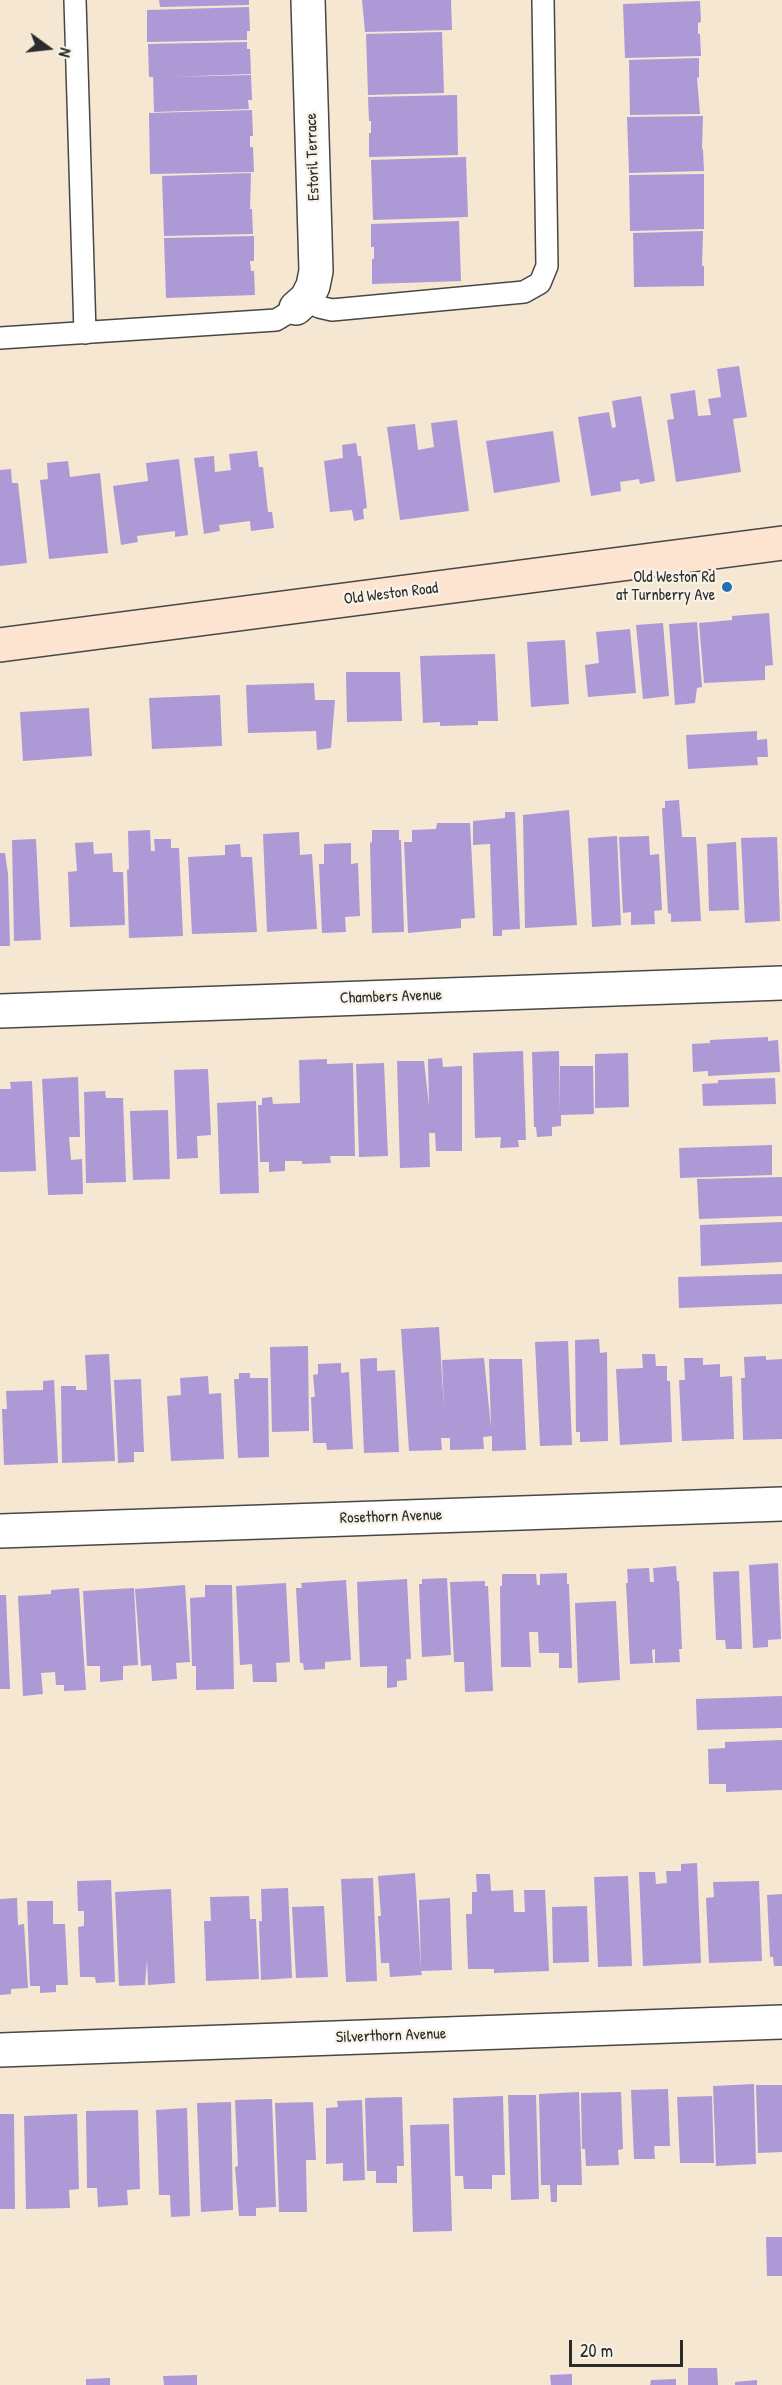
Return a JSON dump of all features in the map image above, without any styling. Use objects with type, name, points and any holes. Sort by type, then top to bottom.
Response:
[{"type":"main road","name":"Old Weston Road","points":[[0,645],[782,543]]},
{"type":"street","name":"Estoril Terrace","points":[[302,303],[313,286],[316,271],[308,0]]},
{"type":"street","name":"Chambers Avenue","points":[[0,1011],[782,983]]},
{"type":"street","name":"Rosethorn Avenue","points":[[0,1531],[782,1504]]},
{"type":"street","name":"Silverthorn Avenue","points":[[0,2050],[782,2022]]},
{"type":"lane","points":[[75,0],[85,333]]},
{"type":"lane","points":[[0,338],[276,320],[302,303],[332,310],[524,292],[540,283],[547,266],[543,0]]},
{"type":"building","points":[[159,0],[249,0],[249,5],[160,7]]},
{"type":"building","points":[[362,0],[451,0],[452,30],[365,32]]},
{"type":"building","points":[[700,1],[701,22],[698,23],[698,34],[700,34],[701,56],[625,58],[623,4]]},
{"type":"building","points":[[249,7],[250,31],[247,31],[247,40],[147,42],[147,10]]},
{"type":"building","points":[[442,32],[444,93],[368,95],[366,34]]},
{"type":"building","points":[[247,42],[247,49],[250,49],[251,74],[171,77],[251,75],[252,100],[248,100],[249,109],[154,112],[153,77],[149,77],[148,44]]},
{"type":"building","points":[[699,58],[699,77],[697,78],[700,114],[630,115],[629,60]]},
{"type":"building","points":[[457,95],[458,155],[369,157],[371,121],[369,121],[368,97]]},
{"type":"building","points":[[252,110],[253,136],[250,136],[250,147],[253,147],[254,172],[150,174],[149,113]]},
{"type":"building","points":[[703,116],[704,171],[629,173],[627,117]]},
{"type":"building","points":[[466,157],[468,217],[373,220],[371,160]]},
{"type":"building","points":[[251,173],[250,209],[252,209],[253,234],[164,236],[162,176]]},
{"type":"building","points":[[704,174],[704,229],[630,231],[629,175]]},
{"type":"building","points":[[459,221],[461,281],[372,284],[374,247],[371,247],[371,224]]},
{"type":"building","points":[[703,231],[704,286],[634,287],[633,233]]},
{"type":"building","points":[[254,236],[254,261],[250,261],[251,271],[254,271],[255,295],[166,298],[164,238]]},
{"type":"building","points":[[739,366],[747,417],[733,419],[741,472],[676,482],[667,420],[674,419],[670,394],[695,390],[698,416],[711,415],[708,399],[721,397],[717,369]]},
{"type":"building","points":[[641,396],[655,481],[640,484],[639,479],[620,482],[621,491],[591,496],[578,417],[609,412],[612,428],[616,427],[612,401]]},
{"type":"building","points":[[457,420],[469,511],[400,520],[387,427],[415,424],[418,450],[434,447],[431,423]]},
{"type":"building","points":[[553,431],[560,482],[494,493],[486,441]]},
{"type":"building","points":[[356,443],[358,456],[361,456],[367,508],[363,509],[364,519],[354,521],[352,510],[330,512],[324,461],[343,458],[342,445]]},
{"type":"building","points":[[257,451],[259,467],[263,467],[268,512],[272,512],[274,528],[251,531],[250,521],[219,525],[220,531],[204,534],[194,458],[214,456],[215,472],[231,470],[229,454]]},
{"type":"building","points":[[179,459],[188,535],[175,537],[175,531],[137,536],[138,542],[121,545],[113,486],[148,481],[146,463]]},
{"type":"building","points":[[68,461],[70,477],[100,473],[108,553],[49,559],[40,480],[48,479],[47,463]]},
{"type":"building","points":[[11,469],[12,483],[18,483],[27,563],[0,566],[0,470]]},
{"type":"building","points":[[769,613],[773,665],[765,666],[765,680],[704,683],[699,623],[732,620],[732,616]]},
{"type":"building","points":[[697,622],[702,687],[697,688],[695,703],[675,705],[669,624]]},
{"type":"building","points":[[663,623],[669,696],[643,699],[636,625]]},
{"type":"building","points":[[630,629],[636,693],[588,697],[585,665],[599,663],[596,632]]},
{"type":"building","points":[[565,640],[569,704],[531,707],[527,642]]},
{"type":"building","points":[[495,654],[498,721],[478,721],[478,725],[440,726],[440,722],[423,723],[420,656]]},
{"type":"building","points":[[346,672],[400,672],[402,721],[347,722]]},
{"type":"building","points":[[314,683],[315,700],[335,700],[331,748],[317,750],[316,731],[248,733],[246,685]]},
{"type":"building","points":[[220,695],[222,746],[152,749],[149,698]]},
{"type":"building","points":[[89,708],[92,756],[23,761],[20,712]]},
{"type":"building","points":[[757,731],[757,740],[767,739],[768,757],[757,757],[758,765],[688,769],[686,735]]},
{"type":"building","points":[[679,800],[682,837],[696,837],[701,921],[671,922],[671,914],[668,913],[662,808],[665,808],[665,801]]},
{"type":"building","points":[[569,810],[577,925],[525,928],[523,815]]},
{"type":"building","points":[[505,812],[515,812],[520,929],[502,930],[502,936],[493,936],[490,844],[473,845],[473,821],[505,818]]},
{"type":"building","points":[[437,823],[470,823],[475,918],[461,919],[461,928],[408,933],[404,842],[412,842],[412,830],[436,829]]},
{"type":"building","points":[[150,830],[151,851],[155,851],[154,839],[171,839],[171,848],[179,848],[183,936],[129,938],[128,831]]},
{"type":"building","points":[[372,830],[399,830],[404,932],[372,933],[370,843],[372,842]]},
{"type":"building","points":[[299,832],[300,855],[312,854],[317,929],[267,932],[263,834]]},
{"type":"building","points":[[617,836],[621,925],[592,927],[588,838]]},
{"type":"building","points":[[649,836],[650,855],[659,854],[662,910],[654,911],[655,924],[631,925],[631,912],[623,913],[619,837]]},
{"type":"building","points":[[777,837],[780,921],[745,923],[741,838]]},
{"type":"building","points":[[36,839],[41,940],[14,941],[12,840]]},
{"type":"building","points":[[93,842],[94,854],[112,853],[113,872],[123,872],[125,925],[70,927],[68,872],[77,871],[75,843]]},
{"type":"building","points":[[736,842],[739,910],[709,911],[707,844]]},
{"type":"building","points":[[351,843],[351,864],[358,863],[360,916],[345,917],[346,932],[322,933],[319,864],[324,864],[324,844]]},
{"type":"building","points":[[240,844],[241,857],[252,857],[257,932],[192,934],[188,857],[225,855],[225,845]]},
{"type":"building","points":[[0,853],[5,853],[8,874],[10,946],[0,946]]},
{"type":"building","points":[[768,1037],[768,1041],[778,1040],[780,1072],[708,1076],[708,1071],[693,1072],[692,1044],[710,1043],[710,1040]]},
{"type":"building","points":[[523,1051],[526,1140],[518,1140],[519,1147],[500,1148],[501,1137],[475,1138],[473,1053]]},
{"type":"building","points":[[559,1051],[560,1112],[560,1066],[593,1066],[594,1114],[561,1115],[561,1126],[552,1127],[552,1136],[537,1137],[536,1127],[534,1127],[532,1052]]},
{"type":"building","points":[[628,1053],[629,1107],[595,1108],[595,1054]]},
{"type":"building","points":[[442,1058],[443,1067],[462,1066],[462,1151],[436,1151],[435,1133],[429,1133],[430,1167],[400,1168],[397,1061],[424,1061],[429,1106],[428,1059]]},
{"type":"building","points":[[327,1059],[327,1064],[353,1063],[355,1156],[330,1156],[331,1163],[302,1164],[302,1161],[285,1161],[285,1171],[269,1172],[269,1162],[260,1162],[258,1105],[262,1105],[262,1098],[272,1097],[273,1104],[300,1103],[299,1060]]},
{"type":"building","points":[[384,1063],[388,1156],[359,1157],[356,1064]]},
{"type":"building","points":[[208,1069],[211,1135],[197,1136],[198,1158],[177,1159],[174,1070]]},
{"type":"building","points":[[78,1077],[80,1137],[69,1137],[71,1160],[82,1159],[83,1194],[48,1195],[42,1079]]},
{"type":"building","points":[[775,1078],[776,1104],[703,1106],[702,1084],[718,1083],[718,1080]]},
{"type":"building","points":[[32,1081],[36,1171],[0,1172],[0,1089],[11,1089],[10,1082]]},
{"type":"building","points":[[105,1091],[106,1098],[123,1098],[126,1182],[86,1183],[84,1092]]},
{"type":"building","points":[[256,1101],[259,1193],[220,1194],[217,1103]]},
{"type":"building","points":[[168,1110],[170,1179],[133,1180],[130,1111]]},
{"type":"building","points":[[772,1145],[772,1175],[680,1178],[679,1148]]},
{"type":"building","points":[[782,1177],[782,1216],[699,1219],[697,1179]]},
{"type":"building","points":[[782,1222],[782,1262],[701,1266],[700,1225]]},
{"type":"building","points":[[782,1274],[782,1304],[679,1308],[678,1277]]},
{"type":"building","points":[[439,1327],[444,1409],[442,1360],[484,1358],[491,1428],[489,1359],[522,1359],[526,1450],[492,1451],[492,1436],[483,1437],[484,1449],[450,1450],[450,1438],[441,1438],[442,1450],[409,1451],[401,1329]]},
{"type":"building","points":[[599,1339],[600,1353],[607,1352],[608,1441],[580,1442],[580,1432],[576,1432],[575,1340]]},
{"type":"building","points":[[568,1341],[572,1445],[540,1446],[535,1342]]},
{"type":"building","points":[[308,1346],[309,1431],[272,1432],[270,1347]]},
{"type":"building","points":[[109,1354],[115,1461],[62,1463],[61,1386],[76,1386],[76,1390],[87,1390],[85,1355]]},
{"type":"building","points":[[642,1354],[655,1354],[656,1366],[667,1366],[667,1381],[670,1381],[672,1442],[620,1445],[616,1369],[643,1368]]},
{"type":"building","points":[[766,1356],[766,1360],[782,1359],[782,1439],[743,1440],[741,1378],[745,1378],[744,1357]]},
{"type":"building","points":[[377,1358],[377,1371],[395,1370],[399,1452],[364,1453],[360,1359]]},
{"type":"building","points":[[684,1358],[703,1358],[703,1365],[720,1364],[720,1377],[732,1376],[734,1439],[682,1441],[679,1380],[685,1380]]},
{"type":"building","points":[[341,1363],[341,1373],[349,1372],[353,1449],[327,1450],[326,1443],[313,1443],[311,1397],[315,1397],[313,1375],[318,1374],[318,1364]]},
{"type":"building","points":[[239,1373],[250,1373],[250,1378],[268,1378],[269,1457],[238,1458],[234,1379],[239,1379]]},
{"type":"building","points":[[208,1376],[209,1394],[221,1393],[224,1459],[171,1461],[167,1396],[181,1395],[180,1378]]},
{"type":"building","points":[[141,1379],[144,1452],[134,1452],[134,1462],[118,1463],[114,1380]]},
{"type":"building","points":[[54,1380],[58,1463],[4,1465],[2,1409],[7,1409],[6,1391],[43,1390],[43,1381]]},
{"type":"building","points":[[778,1563],[781,1639],[768,1640],[768,1647],[753,1648],[749,1565]]},
{"type":"building","points":[[676,1566],[677,1581],[679,1581],[682,1649],[679,1649],[680,1662],[655,1663],[655,1649],[652,1650],[653,1663],[630,1664],[627,1569],[649,1568],[650,1582],[654,1582],[653,1568]]},
{"type":"building","points":[[739,1571],[742,1649],[726,1649],[725,1640],[716,1640],[713,1572]]},
{"type":"building","points":[[567,1573],[572,1668],[559,1668],[559,1653],[539,1653],[538,1632],[529,1632],[531,1667],[501,1667],[500,1586],[502,1586],[502,1574],[536,1574],[537,1585],[540,1585],[540,1574]]},
{"type":"building","points":[[447,1578],[451,1655],[422,1657],[419,1584],[422,1584],[422,1579]]},
{"type":"building","points":[[407,1579],[411,1659],[406,1659],[407,1680],[397,1681],[397,1687],[387,1688],[387,1666],[360,1667],[357,1582]]},
{"type":"building","points":[[346,1580],[351,1660],[325,1662],[325,1669],[304,1670],[303,1663],[300,1663],[296,1588],[302,1588],[301,1583]]},
{"type":"building","points":[[485,1581],[485,1586],[488,1586],[493,1691],[465,1692],[464,1662],[454,1662],[450,1582]]},
{"type":"building","points":[[286,1583],[290,1662],[276,1663],[277,1682],[253,1682],[252,1664],[240,1665],[236,1586]]},
{"type":"building","points":[[185,1585],[190,1662],[176,1663],[177,1679],[152,1681],[151,1665],[141,1666],[135,1589]]},
{"type":"building","points":[[205,1585],[232,1585],[234,1689],[196,1690],[196,1666],[192,1666],[190,1598],[205,1597]]},
{"type":"building","points":[[79,1588],[86,1690],[64,1691],[64,1685],[56,1685],[55,1672],[41,1673],[43,1694],[23,1696],[18,1596],[51,1594],[51,1590]]},
{"type":"building","points":[[134,1588],[138,1665],[123,1666],[123,1680],[100,1682],[100,1666],[87,1666],[83,1591]]},
{"type":"building","points":[[0,1595],[6,1595],[10,1689],[0,1689]]},
{"type":"building","points":[[616,1601],[620,1680],[578,1683],[575,1603]]},
{"type":"building","points":[[782,1696],[782,1728],[697,1730],[696,1699]]},
{"type":"building","points":[[782,1740],[782,1790],[726,1792],[726,1784],[709,1784],[708,1749],[725,1748],[725,1742]]},
{"type":"building","points":[[697,1863],[701,1963],[643,1966],[639,1872],[655,1872],[656,1884],[667,1883],[666,1871],[681,1871],[681,1864]]},
{"type":"building","points":[[415,1873],[421,1969],[419,1900],[450,1898],[452,1970],[421,1971],[422,1975],[390,1977],[389,1963],[381,1963],[378,1876]]},
{"type":"building","points":[[476,1874],[490,1874],[491,1891],[513,1890],[514,1912],[525,1912],[524,1890],[545,1890],[549,1971],[494,1973],[494,1969],[468,1969],[466,1914],[472,1914],[472,1892],[477,1892]]},
{"type":"building","points":[[628,1876],[632,1966],[598,1967],[594,1877]]},
{"type":"building","points":[[373,1878],[377,1981],[346,1982],[341,1879]]},
{"type":"building","points":[[111,1880],[115,1982],[96,1983],[95,1977],[80,1977],[78,1927],[84,1926],[84,1911],[78,1911],[77,1881]]},
{"type":"building","points":[[759,1881],[762,1961],[709,1963],[706,1898],[714,1897],[713,1882]]},
{"type":"building","points":[[288,1888],[292,1978],[261,1980],[259,1921],[262,1921],[261,1889]]},
{"type":"building","points":[[171,1889],[175,1983],[148,1985],[147,1960],[145,1985],[119,1986],[115,1892]]},
{"type":"building","points":[[782,1894],[782,1966],[774,1966],[773,1957],[770,1957],[767,1895]]},
{"type":"building","points":[[249,1896],[250,1919],[256,1919],[259,1979],[206,1981],[204,1921],[211,1921],[210,1897]]},
{"type":"building","points":[[17,1898],[18,1925],[24,1924],[28,1988],[11,1989],[11,1994],[0,1995],[0,1899]]},
{"type":"building","points":[[27,1901],[53,1901],[53,1924],[65,1924],[68,1985],[56,1985],[56,1992],[40,1993],[40,1986],[30,1986]]},
{"type":"building","points":[[324,1906],[328,1977],[296,1978],[292,1907]]},
{"type":"building","points":[[587,1906],[589,1962],[553,1963],[552,1907]]},
{"type":"building","points":[[754,2084],[756,2164],[716,2166],[713,2086]]},
{"type":"building","points":[[756,2085],[782,2085],[782,2152],[758,2153]]},
{"type":"building","points":[[668,2089],[670,2146],[654,2146],[655,2159],[634,2159],[631,2090]]},
{"type":"building","points":[[579,2092],[582,2185],[557,2185],[557,2202],[551,2202],[550,2185],[541,2185],[539,2094]]},
{"type":"building","points":[[621,2092],[623,2149],[618,2150],[619,2165],[586,2166],[585,2149],[582,2149],[581,2093]]},
{"type":"building","points":[[508,2095],[536,2095],[539,2199],[511,2200]]},
{"type":"building","points":[[503,2096],[505,2175],[492,2175],[492,2189],[464,2189],[463,2176],[455,2176],[453,2098]]},
{"type":"building","points":[[712,2096],[714,2163],[680,2163],[677,2097]]},
{"type":"building","points":[[402,2097],[404,2166],[397,2166],[397,2183],[376,2183],[376,2171],[367,2171],[365,2098]]},
{"type":"building","points":[[272,2099],[276,2207],[256,2208],[256,2216],[239,2216],[235,2167],[238,2166],[235,2100]]},
{"type":"building","points":[[362,2100],[365,2180],[343,2181],[343,2163],[326,2164],[326,2108],[338,2107],[337,2101]]},
{"type":"building","points":[[231,2102],[233,2210],[201,2212],[197,2103]]},
{"type":"building","points":[[313,2102],[316,2160],[306,2160],[307,2212],[279,2212],[275,2103]]},
{"type":"building","points":[[187,2108],[190,2216],[171,2217],[170,2195],[159,2195],[156,2110]]},
{"type":"building","points":[[138,2110],[140,2189],[127,2190],[128,2205],[98,2207],[97,2188],[87,2188],[86,2111]]},
{"type":"building","points":[[0,2114],[14,2114],[15,2209],[0,2209]]},
{"type":"building","points":[[77,2114],[79,2189],[69,2190],[70,2208],[26,2209],[24,2116]]},
{"type":"building","points":[[449,2124],[452,2231],[413,2232],[410,2125]]},
{"type":"building","points":[[766,2237],[782,2237],[782,2276],[767,2276]]},
{"type":"building","points":[[688,2368],[717,2368],[718,2385],[688,2385]]},
{"type":"building","points":[[572,2374],[572,2385],[551,2385],[550,2375]]},
{"type":"building","points":[[197,2375],[197,2385],[164,2385],[163,2376]]},
{"type":"building","points":[[110,2378],[110,2385],[86,2385],[86,2379]]},
{"type":"building","points":[[676,2379],[676,2385],[650,2385],[651,2380]]},
{"type":"building","points":[[757,2380],[757,2385],[735,2385],[735,2382]]},
{"type":"place","name":"Old Weston Rd at Turnberry Ave","points":[[727,587]]}]
